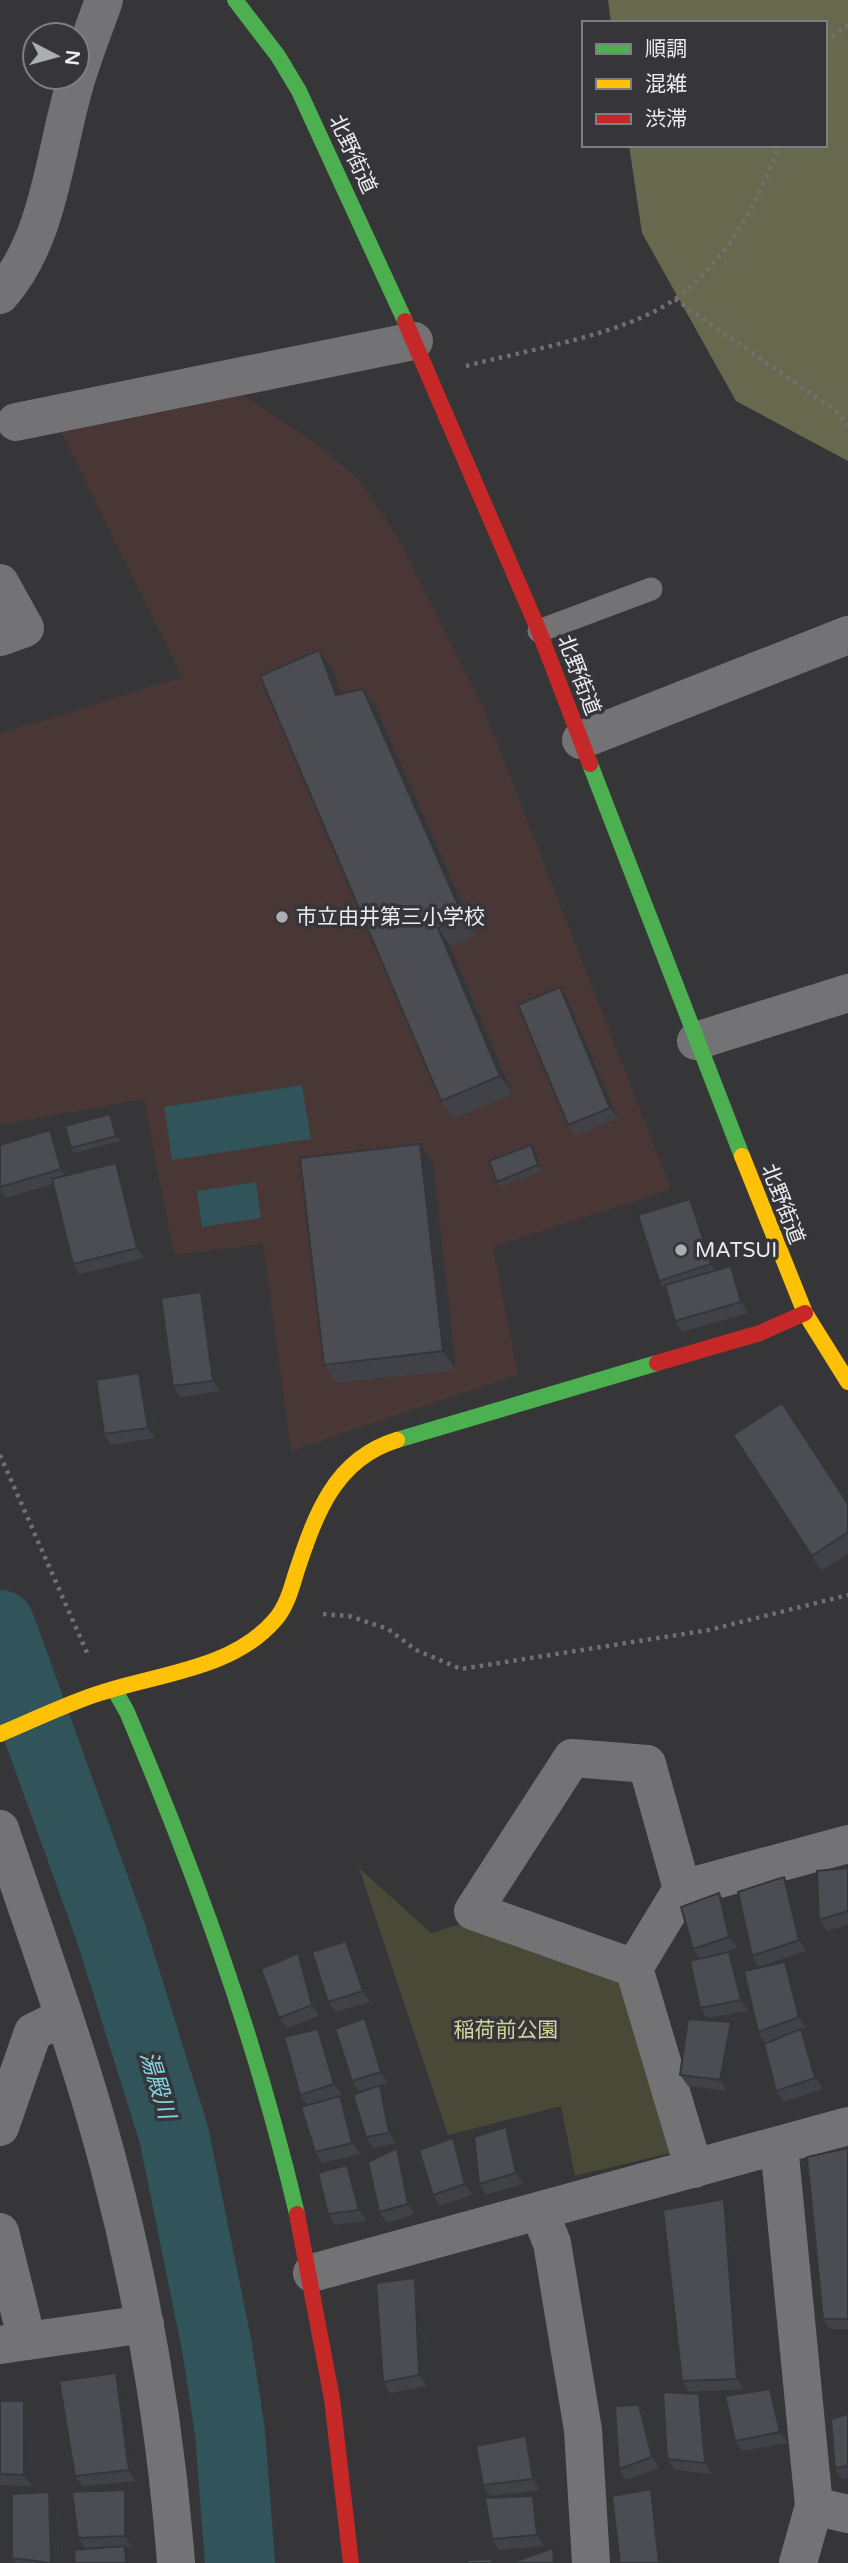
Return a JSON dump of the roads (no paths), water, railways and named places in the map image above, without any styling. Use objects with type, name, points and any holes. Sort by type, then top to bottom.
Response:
[{"type":"street","points":[[0,295],[14,278],[34,238],[74,86],[104,0]]},
{"type":"street","name":"北野街道","points":[[235,0],[278,56],[310,111],[414,341],[539,631],[695,1041],[805,1313],[848,1382]]},
{"type":"street","points":[[16,422],[414,341]]},
{"type":"street","points":[[0,583],[25,628],[0,637]]},
{"type":"street","points":[[581,740],[848,635]]},
{"type":"street","points":[[695,1041],[848,993]]},
{"type":"street","points":[[0,1734],[95,1695],[152,1680],[243,1647],[275,1621],[288,1598],[334,1480],[364,1453],[380,1445],[760,1333],[805,1313]]},
{"type":"street","points":[[114,1689],[133,1725],[211,1919],[260,2070],[312,2273],[326,2356],[351,2563]]},
{"type":"street","points":[[634,1968],[473,1911],[572,1758],[647,1764],[682,1889]]},
{"type":"street","points":[[0,1829],[64,2017],[109,2166],[145,2324],[172,2504],[176,2563]]},
{"type":"street","points":[[694,2169],[634,1968],[682,1889],[848,1843]]},
{"type":"street","points":[[0,2127],[33,2032],[64,2017]]},
{"type":"street","points":[[312,2273],[848,2126]]},
{"type":"street","points":[[779,2144],[831,2510],[798,2563]]},
{"type":"street","points":[[539,2211],[552,2243],[583,2430],[591,2563]]},
{"type":"street","points":[[0,2232],[14,2343],[145,2324]]},
{"type":"lane","points":[[539,631],[651,589]]},
{"type":"water","points":[[302,1085],[311,1139],[172,1160],[164,1107]]},
{"type":"water","points":[[256,1182],[261,1218],[202,1227],[197,1191]]},
{"type":"waterway","name":"湯殿川","points":[[0,1625],[111,1933],[174,2135],[217,2347],[230,2432],[240,2563]]},
{"type":"place","name":"市立由井第三小学校","points":[[282,917]]},
{"type":"place","name":"MATSUI","points":[[681,1250]]},
{"type":"park label","name":"稲荷前公園","points":[[506,2030]]}]
